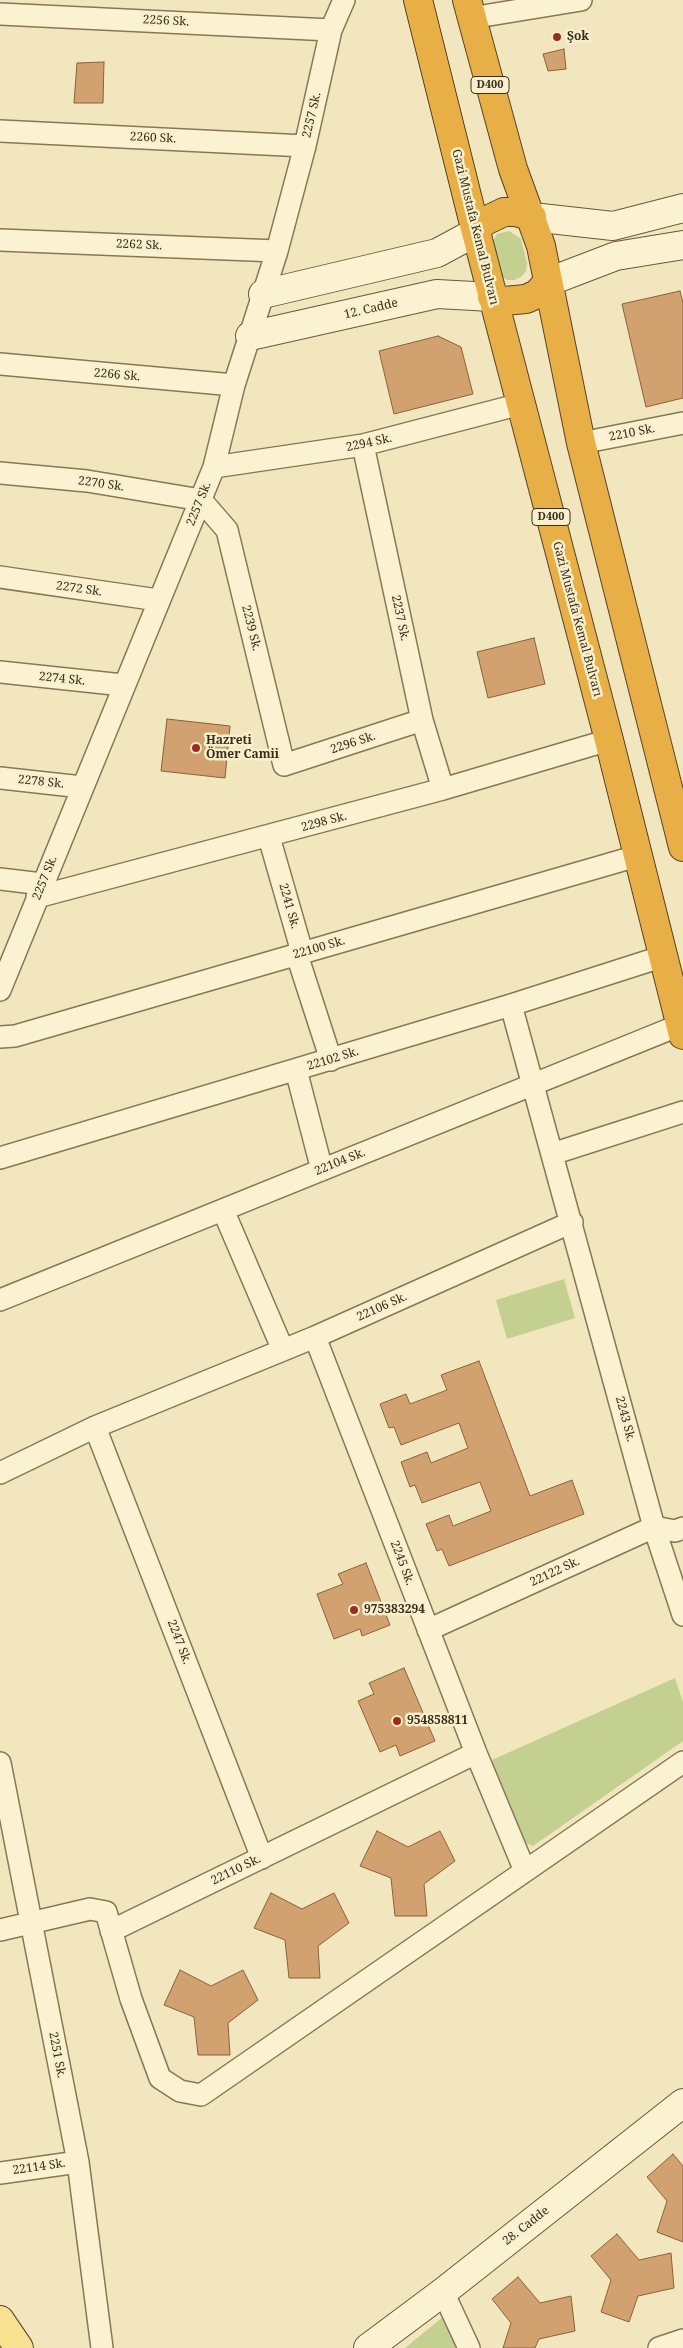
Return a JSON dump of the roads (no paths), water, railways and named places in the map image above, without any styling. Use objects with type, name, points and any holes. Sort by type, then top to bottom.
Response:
[{"type":"highway","name":"Gazi Mustafa Kemal Bulvarı","points":[[418,0],[492,297],[609,740],[682,1030]]},
{"type":"highway","name":"D400","points":[[469,9],[513,170],[542,246],[581,443],[683,847]]},
{"type":"highway","points":[[476,232],[483,222],[504,212],[516,212],[532,217]]},
{"type":"highway","points":[[492,297],[504,301],[526,300],[537,294],[548,282]]},
{"type":"main road","points":[[532,217],[613,226],[683,208]]},
{"type":"main road","points":[[263,294],[437,253],[476,232]]},
{"type":"main road","points":[[548,282],[616,256],[683,245]]},
{"type":"main road","name":"12. Cadde","points":[[250,336],[437,294],[492,297]]},
{"type":"main road","name":"28. Cadde","points":[[376,2345],[683,2102]]},
{"type":"main road","points":[[0,2320],[19,2348]]},
{"type":"street","name":"2257 Sk.","points":[[0,988],[214,467],[234,385],[277,251],[305,146],[331,30],[344,0]]},
{"type":"street","points":[[469,9],[581,0]]},
{"type":"street","name":"2256 Sk.","points":[[0,14],[50,8],[331,30]]},
{"type":"street","name":"2260 Sk.","points":[[0,131],[305,146]]},
{"type":"street","name":"2262 Sk.","points":[[0,240],[277,251]]},
{"type":"street","name":"2266 Sk.","points":[[0,364],[234,385]]},
{"type":"street","name":"2294 Sk.","points":[[214,467],[363,446],[521,404]]},
{"type":"street","name":"2210 Sk.","points":[[581,443],[683,423]]},
{"type":"street","name":"2237 Sk.","points":[[363,446],[422,720],[443,789]]},
{"type":"street","name":"2270 Sk.","points":[[0,473],[87,481],[201,500]]},
{"type":"street","name":"2239 Sk.","points":[[201,500],[227,530],[284,765]]},
{"type":"street","name":"2272 Sk.","points":[[0,578],[158,600]]},
{"type":"street","name":"2274 Sk.","points":[[0,672],[123,685]]},
{"type":"street","name":"2296 Sk.","points":[[284,765],[422,720]]},
{"type":"street","name":"2298 Sk.","points":[[40,891],[269,837],[443,789],[609,740]]},
{"type":"street","name":"2278 Sk.","points":[[0,778],[82,787]]},
{"type":"street","name":"2241 Sk.","points":[[269,837],[300,945],[297,954],[331,1060]]},
{"type":"street","name":"22100 Sk.","points":[[0,1037],[14,1036],[637,856]]},
{"type":"street","points":[[0,879],[40,891]]},
{"type":"street","name":"22102 Sk.","points":[[0,1158],[511,1006],[664,956]]},
{"type":"street","points":[[511,1006],[572,1222]]},
{"type":"street","name":"22104 Sk.","points":[[0,1300],[532,1084],[682,1030]]},
{"type":"street","points":[[296,1070],[322,1170]]},
{"type":"street","points":[[552,1154],[683,1112]]},
{"type":"street","points":[[222,1210],[283,1350]]},
{"type":"street","name":"22106 Sk.","points":[[0,1473],[96,1427],[315,1337],[572,1222]]},
{"type":"street","name":"2243 Sk.","points":[[572,1222],[654,1527],[683,1615]]},
{"type":"street","name":"2245 Sk.","points":[[315,1337],[476,1753],[525,1871]]},
{"type":"street","name":"2247 Sk.","points":[[96,1427],[262,1858]]},
{"type":"street","points":[[654,1527],[675,1531],[683,1528]]},
{"type":"street","name":"22122 Sk.","points":[[428,1630],[654,1527]]},
{"type":"street","name":"22110 Sk.","points":[[111,1931],[476,1753]]},
{"type":"street","points":[[0,1930],[90,1909],[106,1912],[131,1999],[160,2078],[180,2091],[200,2095],[683,1762]]},
{"type":"street","name":"2251 Sk.","points":[[0,1763],[78,2162],[102,2348]]},
{"type":"street","name":"22114 Sk.","points":[[0,2173],[78,2162]]},
{"type":"street","points":[[443,2292],[469,2348]]},
{"type":"place","name":"Şok","points":[[557,37]]},
{"type":"place","name":"Hazreti Ömer Camii","points":[[196,748]]},
{"type":"place","name":"975383294","points":[[354,1610]]},
{"type":"place","name":"954858811","points":[[397,1721]]}]
